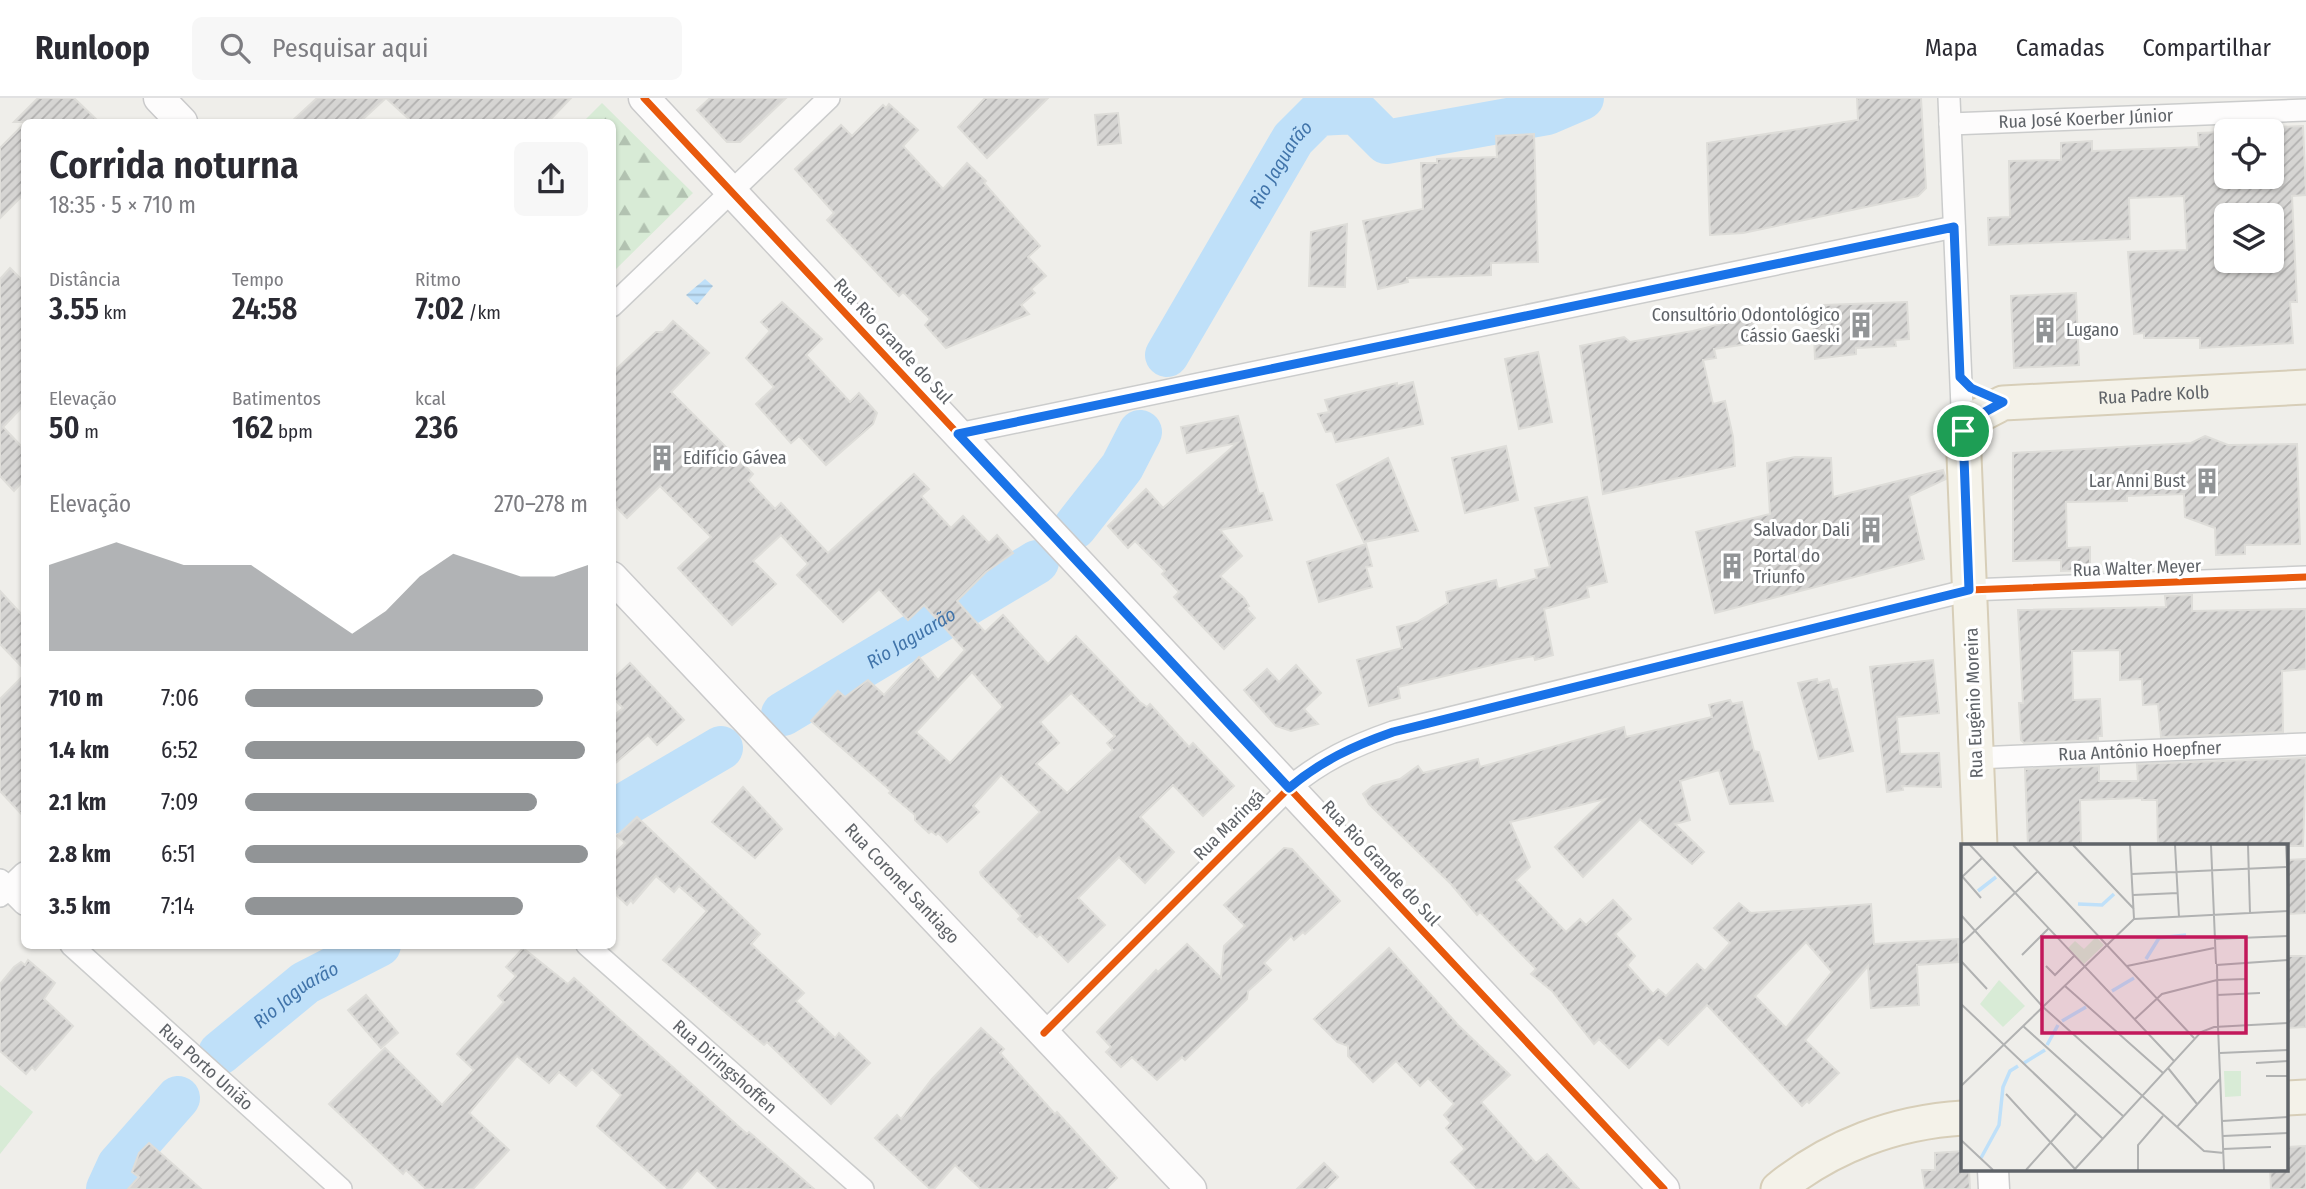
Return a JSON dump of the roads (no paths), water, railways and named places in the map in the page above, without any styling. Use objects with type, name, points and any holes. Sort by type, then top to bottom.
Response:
[{"type":"main road","points":[[159,98],[179,119]]},
{"type":"main road","name":"Rua Rio Grande do Sul","points":[[644,98],[1664,1189]]},
{"type":"main road","name":"Rua Padre Kolb","points":[[1963,431],[1974,418],[2003,402],[2306,387]]},
{"type":"main road","name":"Rua Eugênio Moreira","points":[[1963,431],[1980,844]]},
{"type":"main road","name":"Rua Coronel Santiago","points":[[616,581],[1191,1189]]},
{"type":"main road","points":[[2288,1098],[2306,1097]]},
{"type":"main road","points":[[1778,1189],[1825,1157],[1865,1138],[1902,1126],[1961,1118]]},
{"type":"street","points":[[616,302],[829,98]]},
{"type":"street","name":"Rua Eugênio Moreira","points":[[1949,98],[1963,431]]},
{"type":"street","name":"Rua José Koerber Júnior","points":[[1950,124],[2306,110]]},
{"type":"street","points":[[958,434],[1954,227]]},
{"type":"street","name":"Rua Padre Kolb","points":[[1960,377],[1971,388],[2003,402]]},
{"type":"street","name":"Rua Walter Meyer","points":[[1969,590],[2306,577]]},
{"type":"street","name":"Rua Maringá","points":[[1044,1033],[1289,788],[1318,764],[1351,747],[1393,732],[1969,590]]},
{"type":"street","name":"Rua Antônio Hoepfner","points":[[1976,758],[2306,744]]},
{"type":"street","points":[[21,875],[3,888],[21,902]]},
{"type":"street","name":"Rua Porto União","points":[[75,949],[341,1189]]},
{"type":"street","name":"Rua Diringshoffen","points":[[592,949],[863,1189]]},
{"type":"water","points":[[705,279],[713,286],[697,305],[686,295]]},
{"type":"waterway","name":"Rio Jaguarão","points":[[1167,355],[1293,139],[1318,114],[1356,112],[1386,142],[1547,113],[1582,98]]},
{"type":"waterway","name":"Rio Jaguarão","points":[[1075,527],[1122,467],[1140,432]]},
{"type":"waterway","name":"Rio Jaguarão","points":[[783,714],[1037,562]]},
{"type":"waterway","name":"Rio Jaguarão","points":[[616,810],[721,748]]},
{"type":"waterway","name":"Rio Jaguarão","points":[[220,1053],[305,983],[371,949]]},
{"type":"waterway","name":"Rio Jaguarão","points":[[108,1189],[119,1165],[178,1098]]},
{"type":"place","name":"Consultório Odontológico Cássio Gaeski","points":[[1861,325]]},
{"type":"place","name":"Lugano","points":[[2045,330]]},
{"type":"place","name":"Edifício Gávea","points":[[662,458]]},
{"type":"place","name":"Lar Anni Bust","points":[[2207,481]]},
{"type":"place","name":"Salvador Dali","points":[[1871,530]]},
{"type":"place","name":"Portal do Triunfo","points":[[1732,566]]}]
